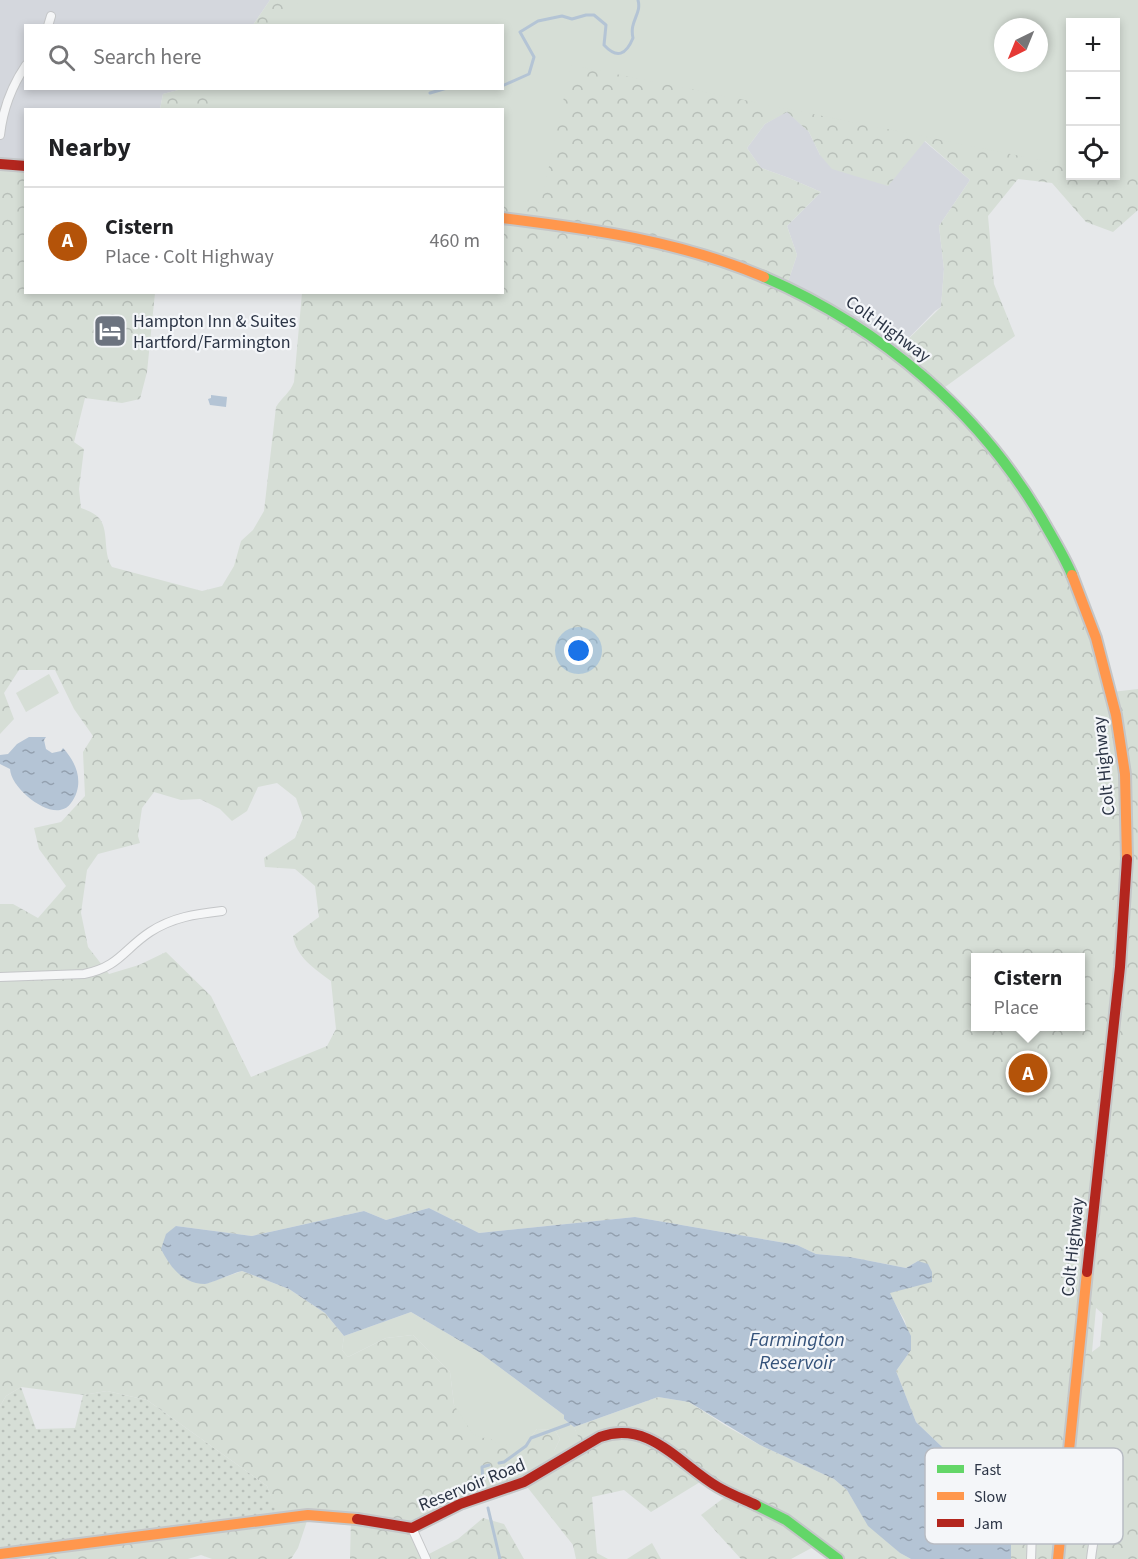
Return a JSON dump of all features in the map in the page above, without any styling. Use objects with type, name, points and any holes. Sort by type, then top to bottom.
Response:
[{"type":"main road","points":[[0,164],[24,166]]},
{"type":"main road","name":"Colt Highway","points":[[504,218],[605,232],[698,252],[787,285],[843,315],[920,371],[988,439],[1025,488],[1072,571],[1096,631],[1112,692],[1126,781],[1127,840],[1123,927],[1069,1448]]},
{"type":"main road","name":"Reservoir Road","points":[[0,1554],[308,1515],[352,1518],[412,1528],[460,1504],[525,1482],[600,1437],[629,1432],[660,1443],[711,1483],[786,1520],[838,1559]]},
{"type":"main road","name":"Colt Highway","points":[[1058,1559],[1060,1544]]},
{"type":"street","points":[[49,24],[51,16]]},
{"type":"street","points":[[0,135],[3,114],[11,89],[24,67]]},
{"type":"street","points":[[0,977],[84,974],[98,971],[117,961],[140,939],[162,925],[185,916],[222,911]]},
{"type":"street","points":[[412,1528],[426,1559]]},
{"type":"street","points":[[1031,1559],[1032,1544]]},
{"type":"street","points":[[1091,1559],[1093,1544]]},
{"type":"shaded area","points":[[0,0],[270,0],[254,24],[24,24],[24,90],[178,90],[163,94],[160,108],[24,108],[24,166],[0,164],[3,114],[0,112]]},
{"type":"shaded area","points":[[787,111],[809,132],[820,155],[924,141],[970,180],[939,226],[944,269],[941,307],[896,351],[787,285],[797,255],[787,226],[821,192],[761,168],[747,148],[765,124]]},
{"type":"green space","points":[[270,0],[1138,0],[1138,210],[1113,232],[1086,222],[1052,183],[1018,179],[988,216],[994,284],[1015,336],[941,390],[1042,516],[1112,692],[1138,689],[1138,1559],[1011,1559],[1011,1544],[1123,1544],[1123,1448],[943,1448],[916,1422],[896,1371],[911,1350],[905,1321],[889,1293],[918,1261],[906,1268],[850,1257],[816,1254],[797,1245],[635,1217],[479,1233],[429,1208],[386,1220],[364,1211],[252,1236],[176,1226],[205,1284],[242,1271],[289,1289],[325,1313],[344,1336],[342,1350],[348,1357],[386,1338],[413,1335],[450,1372],[454,1405],[489,1437],[527,1442],[537,1429],[555,1430],[560,1439],[554,1451],[582,1448],[574,1427],[658,1397],[689,1402],[760,1445],[834,1479],[847,1490],[865,1520],[900,1553],[911,1559],[827,1559],[832,1555],[819,1544],[791,1559],[741,1559],[701,1515],[729,1494],[705,1479],[651,1512],[624,1490],[592,1497],[597,1553],[608,1559],[576,1559],[573,1545],[524,1483],[413,1528],[425,1556],[458,1539],[483,1518],[504,1524],[524,1559],[350,1559],[351,1518],[309,1515],[298,1548],[291,1559],[212,1559],[201,1555],[188,1559],[30,1559],[30,1549],[279,1518],[267,1486],[147,1400],[107,1391],[83,1395],[21,1387],[6,1396],[0,1406],[0,904],[13,904],[38,918],[66,886],[39,849],[34,828],[61,822],[85,796],[83,752],[93,736],[74,709],[55,670],[19,670],[4,693],[14,719],[0,734],[0,164],[24,166],[24,294],[155,294],[147,372],[140,399],[122,403],[85,398],[74,442],[84,449],[79,489],[81,508],[94,514],[102,522],[107,555],[112,567],[202,591],[222,586],[234,566],[241,541],[253,530],[264,511],[276,407],[294,382],[302,294],[504,294],[504,108],[160,108],[163,94],[178,90],[504,90],[504,24],[254,24]],"holes":[[[787,112],[809,132],[820,155],[832,169],[888,186],[925,141],[970,180],[939,226],[944,269],[941,307],[896,351],[787,285],[797,255],[787,226],[821,192],[761,168],[747,148],[765,124]],[[277,783],[296,798],[303,818],[295,838],[264,858],[265,867],[295,869],[315,886],[319,917],[293,936],[302,956],[331,981],[336,1029],[327,1046],[251,1077],[211,996],[166,952],[139,965],[109,974],[88,947],[81,913],[87,870],[98,854],[140,843],[138,836],[142,808],[154,792],[181,800],[200,799],[220,809],[232,821],[247,811],[258,787]],[[1096,1308],[1103,1314],[1100,1346],[1092,1352]]]},
{"type":"green space","points":[[300,0],[1138,0],[1138,178],[1120,175],[1120,18],[1066,18],[1066,165],[571,65],[541,203],[504,199],[504,108],[205,108],[222,90],[504,90],[504,24],[278,24]]},
{"type":"green space","points":[[49,674],[59,693],[26,712],[16,693]]},
{"type":"green space","points":[[411,1312],[479,1352],[564,1415],[564,1419],[574,1427],[583,1448],[550,1469],[554,1451],[560,1439],[555,1430],[537,1429],[527,1442],[506,1445],[497,1443],[489,1437],[483,1438],[473,1434],[454,1405],[450,1372],[413,1335],[386,1338],[348,1357],[342,1350],[344,1336]]},
{"type":"green space","points":[[21,1387],[36,1429],[75,1428],[83,1395],[107,1391],[147,1400],[267,1486],[280,1518],[0,1554],[0,1406],[6,1396]]},
{"type":"green space","points":[[652,1543],[661,1559],[627,1559]]},
{"type":"water","points":[[211,395],[227,397],[226,407],[210,405],[208,399]]},
{"type":"water","points":[[29,737],[46,737],[44,740],[46,749],[52,753],[61,751],[63,748],[72,760],[78,774],[78,788],[68,807],[53,810],[37,803],[22,791],[10,769],[0,764],[0,755],[8,754],[17,744]]},
{"type":"water","name":"Farmington Reservoir","points":[[429,1208],[479,1233],[635,1217],[797,1245],[816,1254],[850,1257],[906,1268],[918,1261],[928,1264],[932,1272],[932,1282],[890,1293],[911,1336],[911,1350],[896,1371],[916,1422],[943,1448],[925,1448],[925,1544],[1011,1544],[1011,1559],[911,1559],[900,1553],[868,1526],[847,1490],[834,1479],[760,1445],[689,1402],[658,1397],[574,1427],[564,1419],[564,1415],[479,1352],[411,1312],[344,1336],[325,1313],[289,1289],[242,1271],[205,1284],[190,1281],[173,1268],[161,1249],[166,1234],[176,1226],[252,1236],[364,1211],[386,1220]]},
{"type":"waterway","points":[[504,85],[529,74],[534,57],[520,32],[538,21],[562,16],[572,19],[594,15],[606,25],[604,45],[613,52],[621,53],[633,38],[638,0]]},
{"type":"waterway","points":[[430,93],[440,90]]},
{"type":"waterway","points":[[499,1463],[504,1462],[526,1446],[531,1438],[569,1424]]},
{"type":"waterway","points":[[483,1483],[482,1467],[489,1465]]},
{"type":"waterway","points":[[488,1508],[500,1559]]},
{"type":"traffic: fast","points":[[764,277],[849,322],[926,379],[960,411],[1021,485],[1072,575]]},
{"type":"traffic: fast","points":[[756,1505],[786,1520],[838,1559]]},
{"type":"traffic: slow","points":[[504,218],[602,232],[668,245],[764,277]]},
{"type":"traffic: slow","points":[[1072,575],[1096,638],[1116,715],[1125,774],[1127,859]]},
{"type":"traffic: slow","points":[[1069,1448],[1087,1272]]},
{"type":"traffic: slow","points":[[0,1554],[308,1515],[357,1519]]},
{"type":"traffic: slow","points":[[1058,1559],[1060,1544]]},
{"type":"traffic: jam","points":[[0,164],[24,166]]},
{"type":"traffic: jam","points":[[1087,1272],[1120,967],[1127,859]]},
{"type":"traffic: jam","points":[[357,1519],[412,1528],[460,1504],[524,1482],[600,1437],[618,1433],[634,1434],[649,1439],[718,1487],[756,1505]]},
{"type":"place","name":"Hampton Inn & Suites Hartford/Farmington","points":[[110,331]]},
{"type":"place","name":"Cistern","points":[[1028,1073]]}]
